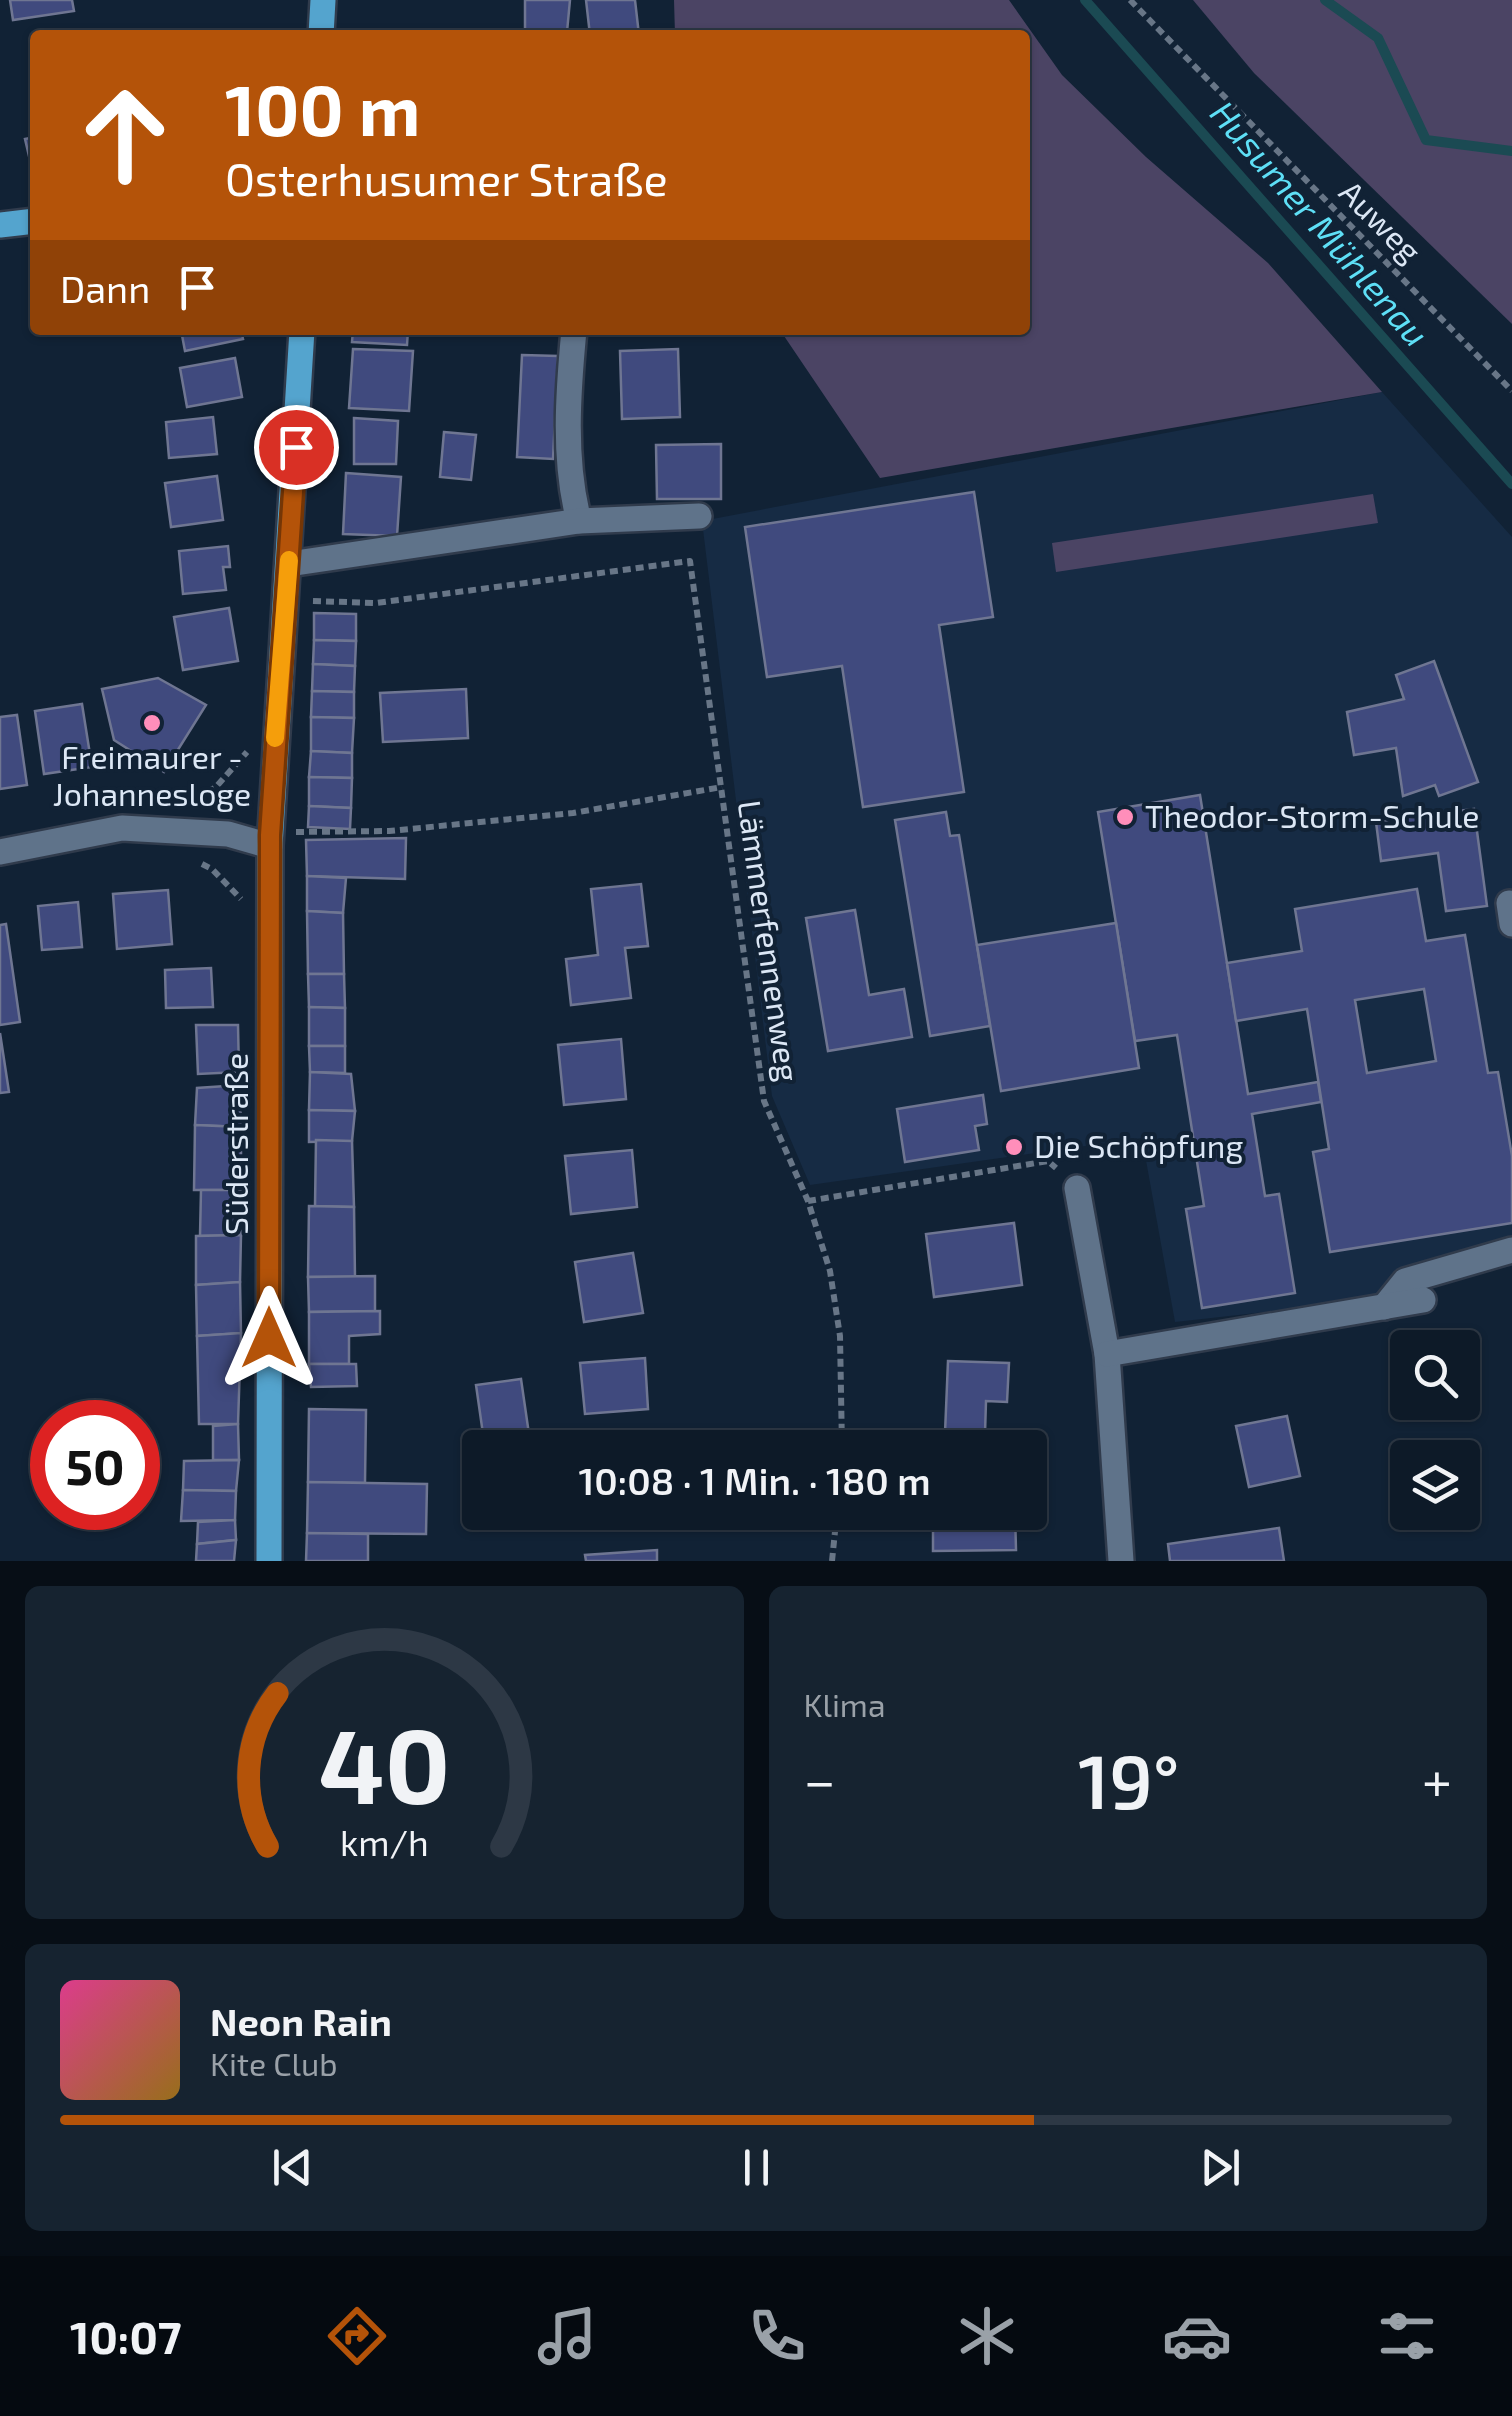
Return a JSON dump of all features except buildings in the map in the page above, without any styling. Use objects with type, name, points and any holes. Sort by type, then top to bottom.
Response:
[{"type":"main road","points":[[321,30],[324,0]]},
{"type":"main road","points":[[0,225],[30,222]]},
{"type":"main road","name":"Süderstraße","points":[[269,1561],[270,840],[302,335]]},
{"type":"street","points":[[574,335],[568,396],[572,491],[580,520]]},
{"type":"street","points":[[289,564],[580,520],[699,516]]},
{"type":"street","points":[[0,852],[122,828],[270,840]]},
{"type":"street","points":[[1077,1188],[1107,1354],[1121,1561]]},
{"type":"street","points":[[1384,1308],[1405,1281],[1512,1250]]},
{"type":"street","points":[[1107,1354],[1422,1300]]},
{"type":"path","name":"Auweg","points":[[1130,0],[1512,392]]},
{"type":"path","name":"Lämmerfennenweg","points":[[286,599],[376,603],[690,562],[764,1101],[808,1201],[830,1271],[840,1336],[842,1430]]},
{"type":"path","points":[[169,808],[215,788],[276,719]]},
{"type":"path","name":"Lämmerfennenweg","points":[[270,840],[573,813],[722,787]]},
{"type":"path","points":[[194,861],[212,869],[270,929]]},
{"type":"path","points":[[808,1201],[1048,1162],[1077,1188]]},
{"type":"path","points":[[832,1561],[835,1530]]},
{"type":"shaded area","points":[[674,0],[1009,0],[1062,75],[1146,157],[1268,263],[1382,392],[880,478],[783,335],[1030,335],[1030,30],[675,30]]},
{"type":"shaded area","points":[[1193,0],[1512,0],[1512,324],[1254,73]]},
{"type":"shaded area","name":"Theodor-Storm-Schule","points":[[1382,392],[1512,537],[1512,1266],[1327,1305],[1175,1322],[1142,1138],[810,1185],[772,1096],[702,521]]},
{"type":"shaded area","points":[[1373,494],[1378,523],[1056,572],[1052,543]]},
{"type":"waterway","name":"Husumer Mühlenau","points":[[1085,0],[1512,484]]},
{"type":"waterway","points":[[1325,0],[1378,38],[1426,140],[1512,151]]},
{"type":"slow traffic","points":[[275,738],[289,560]]},
{"type":"place","name":"Freimaurer - Johannesloge","points":[[152,723]]},
{"type":"place","name":"Theodor-Storm-Schule","points":[[1125,817]]},
{"type":"place","name":"Die Schöpfung","points":[[1014,1147]]},
{"type":"route","points":[[269,1338],[270,835],[296,447]]}]
